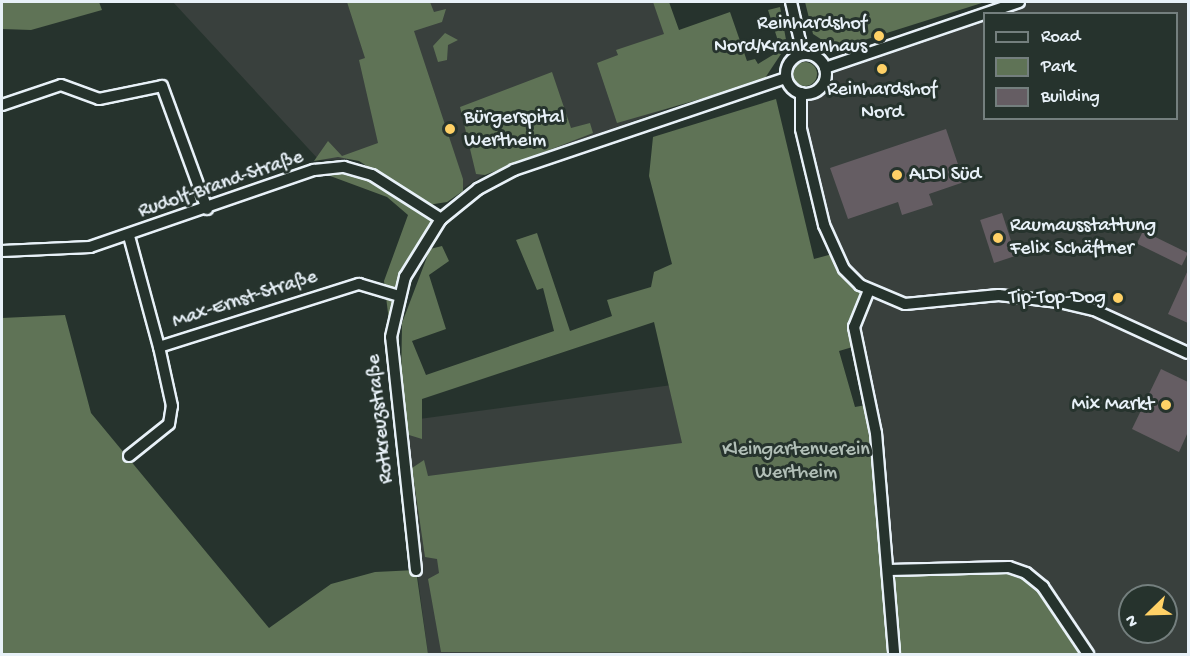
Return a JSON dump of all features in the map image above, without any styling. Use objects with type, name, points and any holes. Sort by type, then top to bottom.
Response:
[{"type":"street","points":[[790,2],[803,54]]},
{"type":"street","points":[[990,12],[1019,2]]},
{"type":"street","points":[[825,68],[983,14]]},
{"type":"street","points":[[825,68],[817,57],[803,54],[789,64],[786,78],[801,93],[801,129],[824,225],[844,269],[869,290],[904,304],[999,295],[1059,302],[1094,310],[1188,353]]},
{"type":"street","points":[[801,93],[819,89],[825,68]]},
{"type":"street","name":"Rotkreuzstraße","points":[[416,570],[391,365],[399,296],[417,253],[441,219],[478,189],[514,170],[786,78]]},
{"type":"street","points":[[2,105],[61,84],[99,99],[162,86],[207,209]]},
{"type":"street","name":"Rudolf-Brand-Straße","points":[[2,251],[63,252],[129,236],[314,171],[344,167],[372,175],[441,219]]},
{"type":"street","points":[[129,236],[159,347]]},
{"type":"street","name":"Max-Ernst-Straße","points":[[129,456],[169,424],[172,406],[159,347],[359,284],[399,296]]},
{"type":"street","points":[[869,290],[854,327],[876,433],[889,570],[894,654]]},
{"type":"street","points":[[889,570],[1009,567],[1026,573],[1043,587],[1088,654]]},
{"type":"shaded area","name":"Bürgerspital Wertheim","points":[[173,2],[666,2],[698,98],[485,174],[443,202],[415,195],[359,159],[319,160]]},
{"type":"shaded area","points":[[1019,2],[1188,2],[1188,654],[1080,654],[889,570],[876,433],[801,129],[801,93],[819,89],[825,68],[983,14],[983,120],[1178,120],[1178,12],[990,12]]},
{"type":"shaded area","points":[[702,381],[742,654],[428,654],[397,422]]},
{"type":"green space","points":[[2,2],[99,2],[102,10],[31,30],[2,29]]},
{"type":"green space","points":[[347,2],[430,2],[434,12],[446,9],[442,22],[414,31],[463,179],[463,191],[447,202],[428,205],[359,161],[338,157],[314,161],[328,141],[342,156],[378,143],[359,60],[365,58]]},
{"type":"green space","points":[[653,2],[669,2],[679,30],[730,12],[747,61],[755,59],[758,64],[781,50],[768,10],[780,7],[787,45],[763,81],[617,123],[597,63],[618,55],[616,50],[664,34]]},
{"type":"green space","points":[[805,2],[985,2],[836,49],[813,34]]},
{"type":"green space","points":[[445,33],[458,40],[448,45],[447,60],[438,62],[433,46]]},
{"type":"green space","points":[[805,62],[814,65],[817,74],[814,83],[805,86],[796,83],[793,74],[796,65]]},
{"type":"green space","points":[[552,72],[571,128],[590,123],[593,133],[485,175],[476,174],[460,107]]},
{"type":"green space","name":"Kleingartenverein Wertheim","points":[[776,99],[814,259],[836,253],[869,290],[856,314],[856,346],[839,351],[855,407],[866,405],[889,653],[441,652],[428,579],[439,573],[437,559],[425,557],[412,468],[424,460],[428,476],[682,443],[654,322],[422,399],[422,439],[409,435],[401,385],[402,323],[430,249],[442,246],[449,261],[429,275],[446,329],[412,341],[426,375],[554,331],[543,288],[537,290],[516,240],[537,233],[570,331],[612,316],[607,300],[651,287],[654,272],[672,264],[649,176],[653,137]]},
{"type":"green space","points":[[344,167],[372,175],[441,219],[417,253],[391,337],[384,281],[408,215],[387,197],[314,170]]},
{"type":"green space","points":[[65,315],[91,413],[269,628],[331,584],[375,572],[416,570],[428,654],[2,654],[2,318]]},
{"type":"green space","points":[[1009,567],[1043,587],[1080,654],[894,654],[890,574]]},
{"type":"building","name":"ALDI Süd","points":[[946,129],[964,182],[929,194],[933,205],[902,215],[898,202],[848,219],[830,168]]},
{"type":"building","name":"Raumausstattung Felix Schäftner","points":[[1002,213],[1016,256],[994,263],[980,220]]},
{"type":"building","points":[[1143,231],[1188,253],[1182,266],[1137,244]]},
{"type":"building","points":[[1188,270],[1188,323],[1168,314]]},
{"type":"building","name":"Mix Markt","points":[[1161,369],[1188,382],[1188,432],[1179,452],[1132,429]]},
{"type":"place","name":"Reinhardshof Nord/Krankenhaus","points":[[879,36]]},
{"type":"place","name":"Reinhardshof Nord","points":[[882,69]]},
{"type":"place","name":"Bürgerspital Wertheim","points":[[450,129]]},
{"type":"place","name":"ALDI Süd","points":[[897,175]]},
{"type":"place","name":"Raumausstattung Felix Schäftner","points":[[998,238]]},
{"type":"place","name":"Tip-Top-Dog","points":[[1118,298]]},
{"type":"place","name":"Mix Markt","points":[[1166,405]]}]
